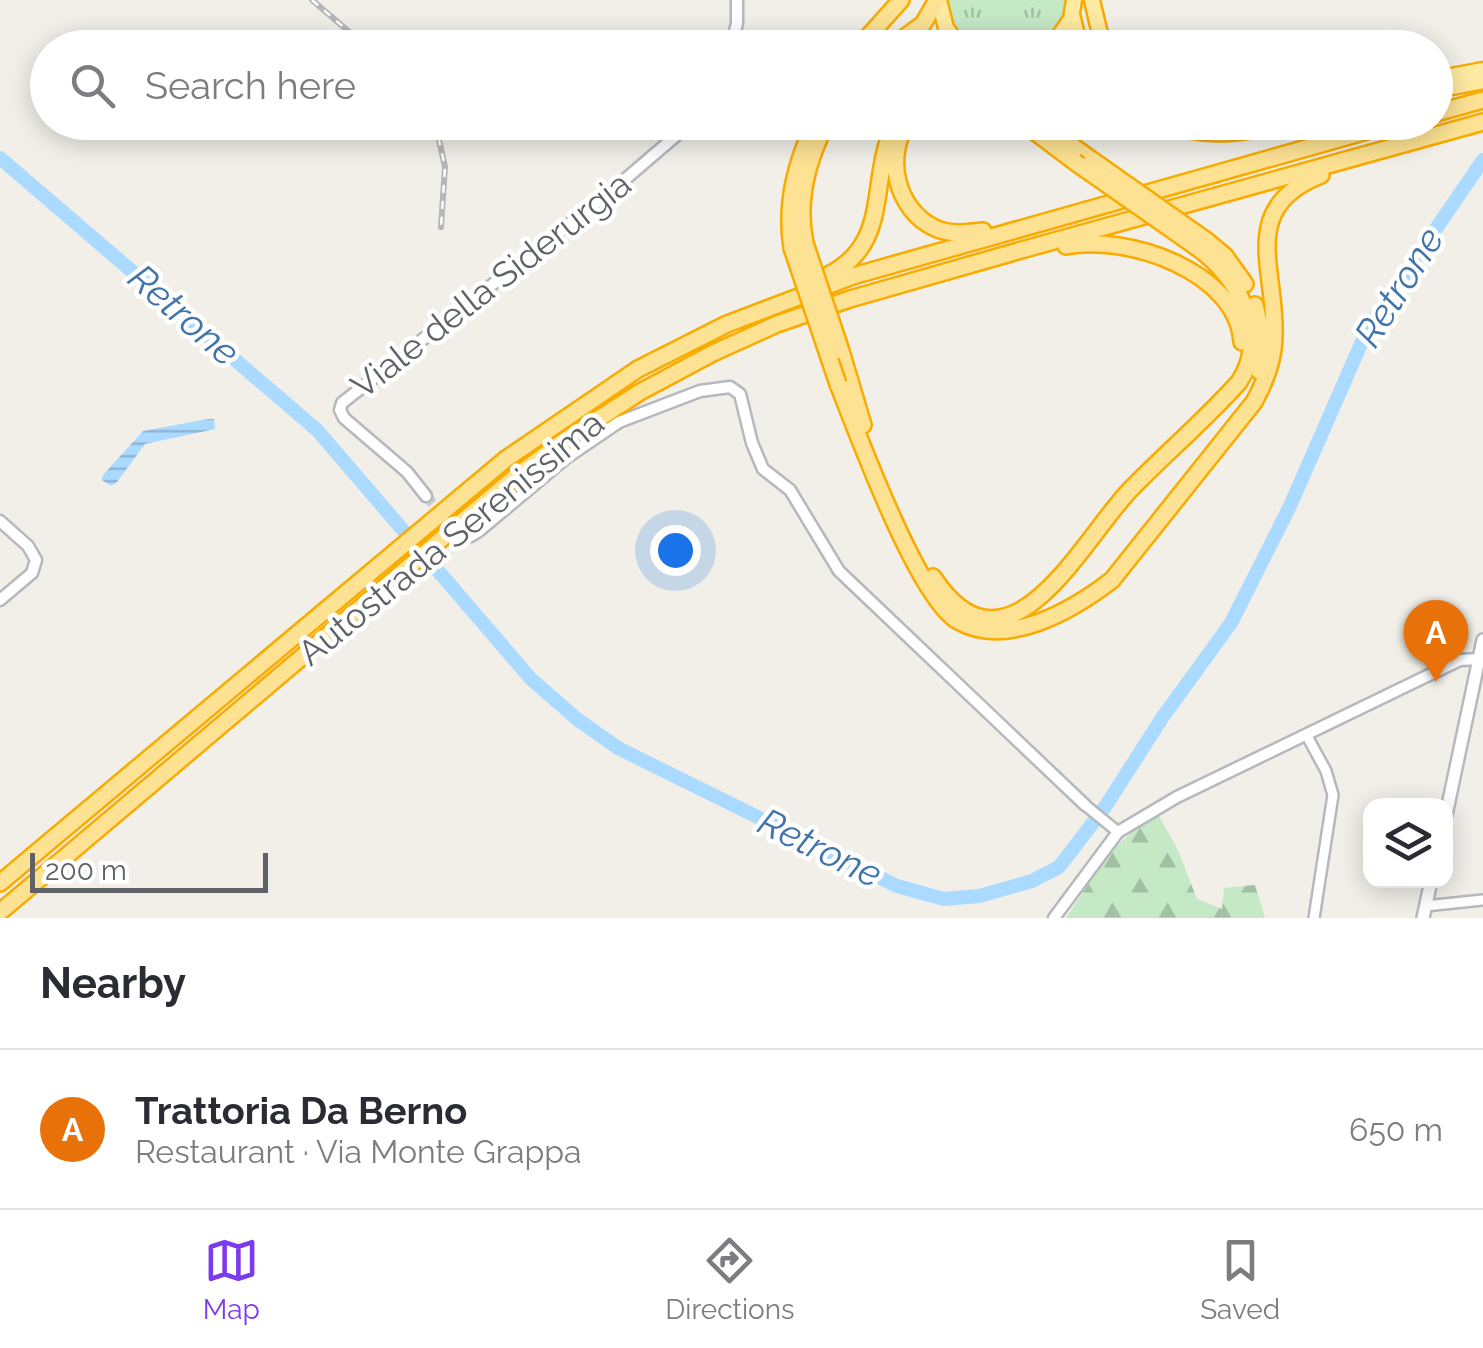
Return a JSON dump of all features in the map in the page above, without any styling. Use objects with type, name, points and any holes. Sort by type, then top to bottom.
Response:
[{"type":"highway","points":[[874,30],[901,0]]},
{"type":"highway","points":[[914,30],[938,0]]},
{"type":"highway","points":[[938,0],[947,30]]},
{"type":"highway","points":[[1092,0],[1099,30]]},
{"type":"highway","points":[[1063,30],[1073,6]]},
{"type":"highway","points":[[1453,76],[1483,70]]},
{"type":"highway","points":[[1453,86],[1483,80]]},
{"type":"highway","points":[[1453,108],[1483,100]]},
{"type":"highway","points":[[1453,133],[1483,123]]},
{"type":"highway","name":"Autostrada Serenissima","points":[[1453,130],[1483,123]]},
{"type":"highway","points":[[811,140],[792,186],[789,213],[838,384],[880,490],[934,596],[958,621],[984,631],[1009,630],[1056,614],[1087,599],[1112,580],[1242,417],[1262,388],[1272,356],[1274,317],[1266,239],[1272,216],[1284,198],[1317,176],[1430,140]]},
{"type":"highway","points":[[638,369],[708,326],[829,275],[851,258],[875,219],[889,140]]},
{"type":"highway","points":[[900,140],[896,148],[900,189],[922,220],[947,232],[996,228],[1224,170]]},
{"type":"highway","points":[[1046,140],[1224,256],[1242,280],[1262,328],[1260,367],[1242,417]]},
{"type":"highway","points":[[799,245],[841,350],[868,441],[922,557],[956,605],[985,617],[1018,612],[1052,588],[1128,493],[1246,373],[1251,336],[1247,311],[1232,281],[1201,244],[1064,140]]},
{"type":"highway","name":"Autostrada Serenissima","points":[[0,883],[424,526],[547,429],[638,369],[762,309],[853,276],[1333,140]]},
{"type":"highway","name":"Autostrada Serenissima","points":[[0,912],[534,462],[640,392],[742,339],[866,294],[1415,140]]},
{"type":"highway","points":[[866,294],[1079,244],[1108,242],[1142,250],[1218,291],[1237,318],[1242,340],[1238,368],[1206,416]]},
{"type":"main road","points":[[1450,798],[1483,640]]},
{"type":"street","points":[[735,30],[736,0]]},
{"type":"street","name":"Viale della Siderurgia","points":[[426,496],[407,472],[344,418],[342,402],[671,140]]},
{"type":"street","points":[[458,532],[471,536],[566,458],[619,422],[700,391],[730,387],[740,394],[763,469],[790,490],[840,571],[1113,829]]},
{"type":"street","points":[[0,521],[28,546],[36,560],[34,567],[0,600]]},
{"type":"street","points":[[1054,918],[1113,829],[1460,660],[1479,659]]},
{"type":"street","points":[[1308,736],[1326,771],[1332,795],[1314,918]]},
{"type":"street","points":[[1424,912],[1483,900]]},
{"type":"green space","points":[[945,0],[1067,0],[1056,30],[955,30]]},
{"type":"green space","points":[[1156,811],[1178,850],[1197,899],[1222,909],[1224,888],[1255,885],[1265,918],[1066,918],[1109,853]]},
{"type":"water","points":[[214,419],[215,429],[145,444],[117,482],[111,486],[102,480],[143,431]]},
{"type":"waterway","name":"Retrone","points":[[0,158],[317,430],[531,679],[577,719],[618,748],[897,886],[944,899],[979,896],[1032,881],[1059,867],[1105,807],[1162,718],[1231,623],[1290,506],[1368,328],[1483,160]]},
{"type":"tunnel","points":[[426,496],[457,532]]},
{"type":"railway","points":[[312,0],[347,30]]},
{"type":"railway","points":[[439,140],[445,167],[441,227]]},
{"type":"place","name":"Trattoria Da Berno","points":[[1436,682]]}]
